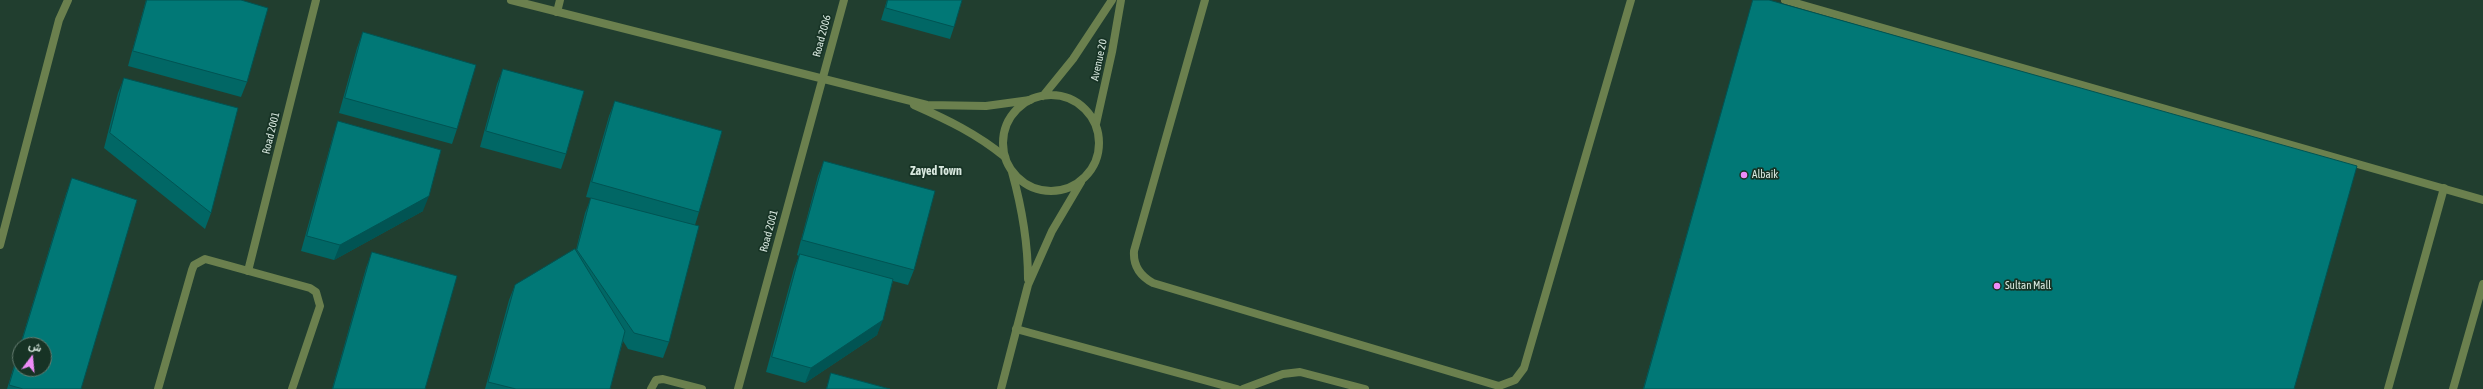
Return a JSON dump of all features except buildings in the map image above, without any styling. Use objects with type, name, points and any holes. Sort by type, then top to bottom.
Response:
[{"type":"street","points":[[0,245],[58,20],[68,0]]},
{"type":"street","name":"Road 2001","points":[[248,271],[316,0]]},
{"type":"street","points":[[511,0],[927,105],[957,106],[1030,100],[1043,96],[1059,96],[1074,101],[1087,111],[1096,124],[1100,139],[1098,154],[1092,168],[1082,180],[1052,231],[1028,285],[1001,389]]},
{"type":"street","points":[[557,12],[560,0]]},
{"type":"street","name":"Road 2006","points":[[822,79],[844,0]]},
{"type":"street","name":"Avenue 20","points":[[1043,96],[1073,59],[1112,0]]},
{"type":"street","name":"Avenue 20","points":[[1096,124],[1112,52],[1121,0]]},
{"type":"street","points":[[1205,0],[1134,251],[1133,259],[1139,273],[1153,283],[1499,386],[1515,380],[1524,368],[1631,0]]},
{"type":"street","points":[[1786,0],[2483,200]]},
{"type":"street","name":"Road 2001","points":[[738,389],[822,79]]},
{"type":"street","points":[[899,99],[955,123],[981,138],[1005,157]]},
{"type":"street","points":[[1028,285],[1028,246],[1022,209],[1012,172],[1005,157],[1003,140],[1007,124],[1016,110],[1030,100]]},
{"type":"street","points":[[1012,172],[1024,182],[1038,189],[1053,192],[1069,188],[1082,180]]},
{"type":"street","points":[[2388,389],[2444,188]]},
{"type":"street","points":[[158,389],[194,264],[205,259],[211,259],[310,288],[320,299],[320,306],[292,389]]},
{"type":"street","points":[[2453,389],[2483,284]]},
{"type":"street","points":[[1016,329],[1237,389]]},
{"type":"street","points":[[1243,389],[1283,374],[1300,372],[1365,389]]},
{"type":"street","points":[[651,389],[656,380],[663,379],[702,389]]},
{"type":"street","points":[[1515,380],[1516,389]]},
{"type":"place","name":"Albaik","points":[[1744,175]]},
{"type":"place","name":"Sultan Mall","points":[[1997,286]]},
{"type":"district","name":"Zayed Town","points":[[936,171]]}]
